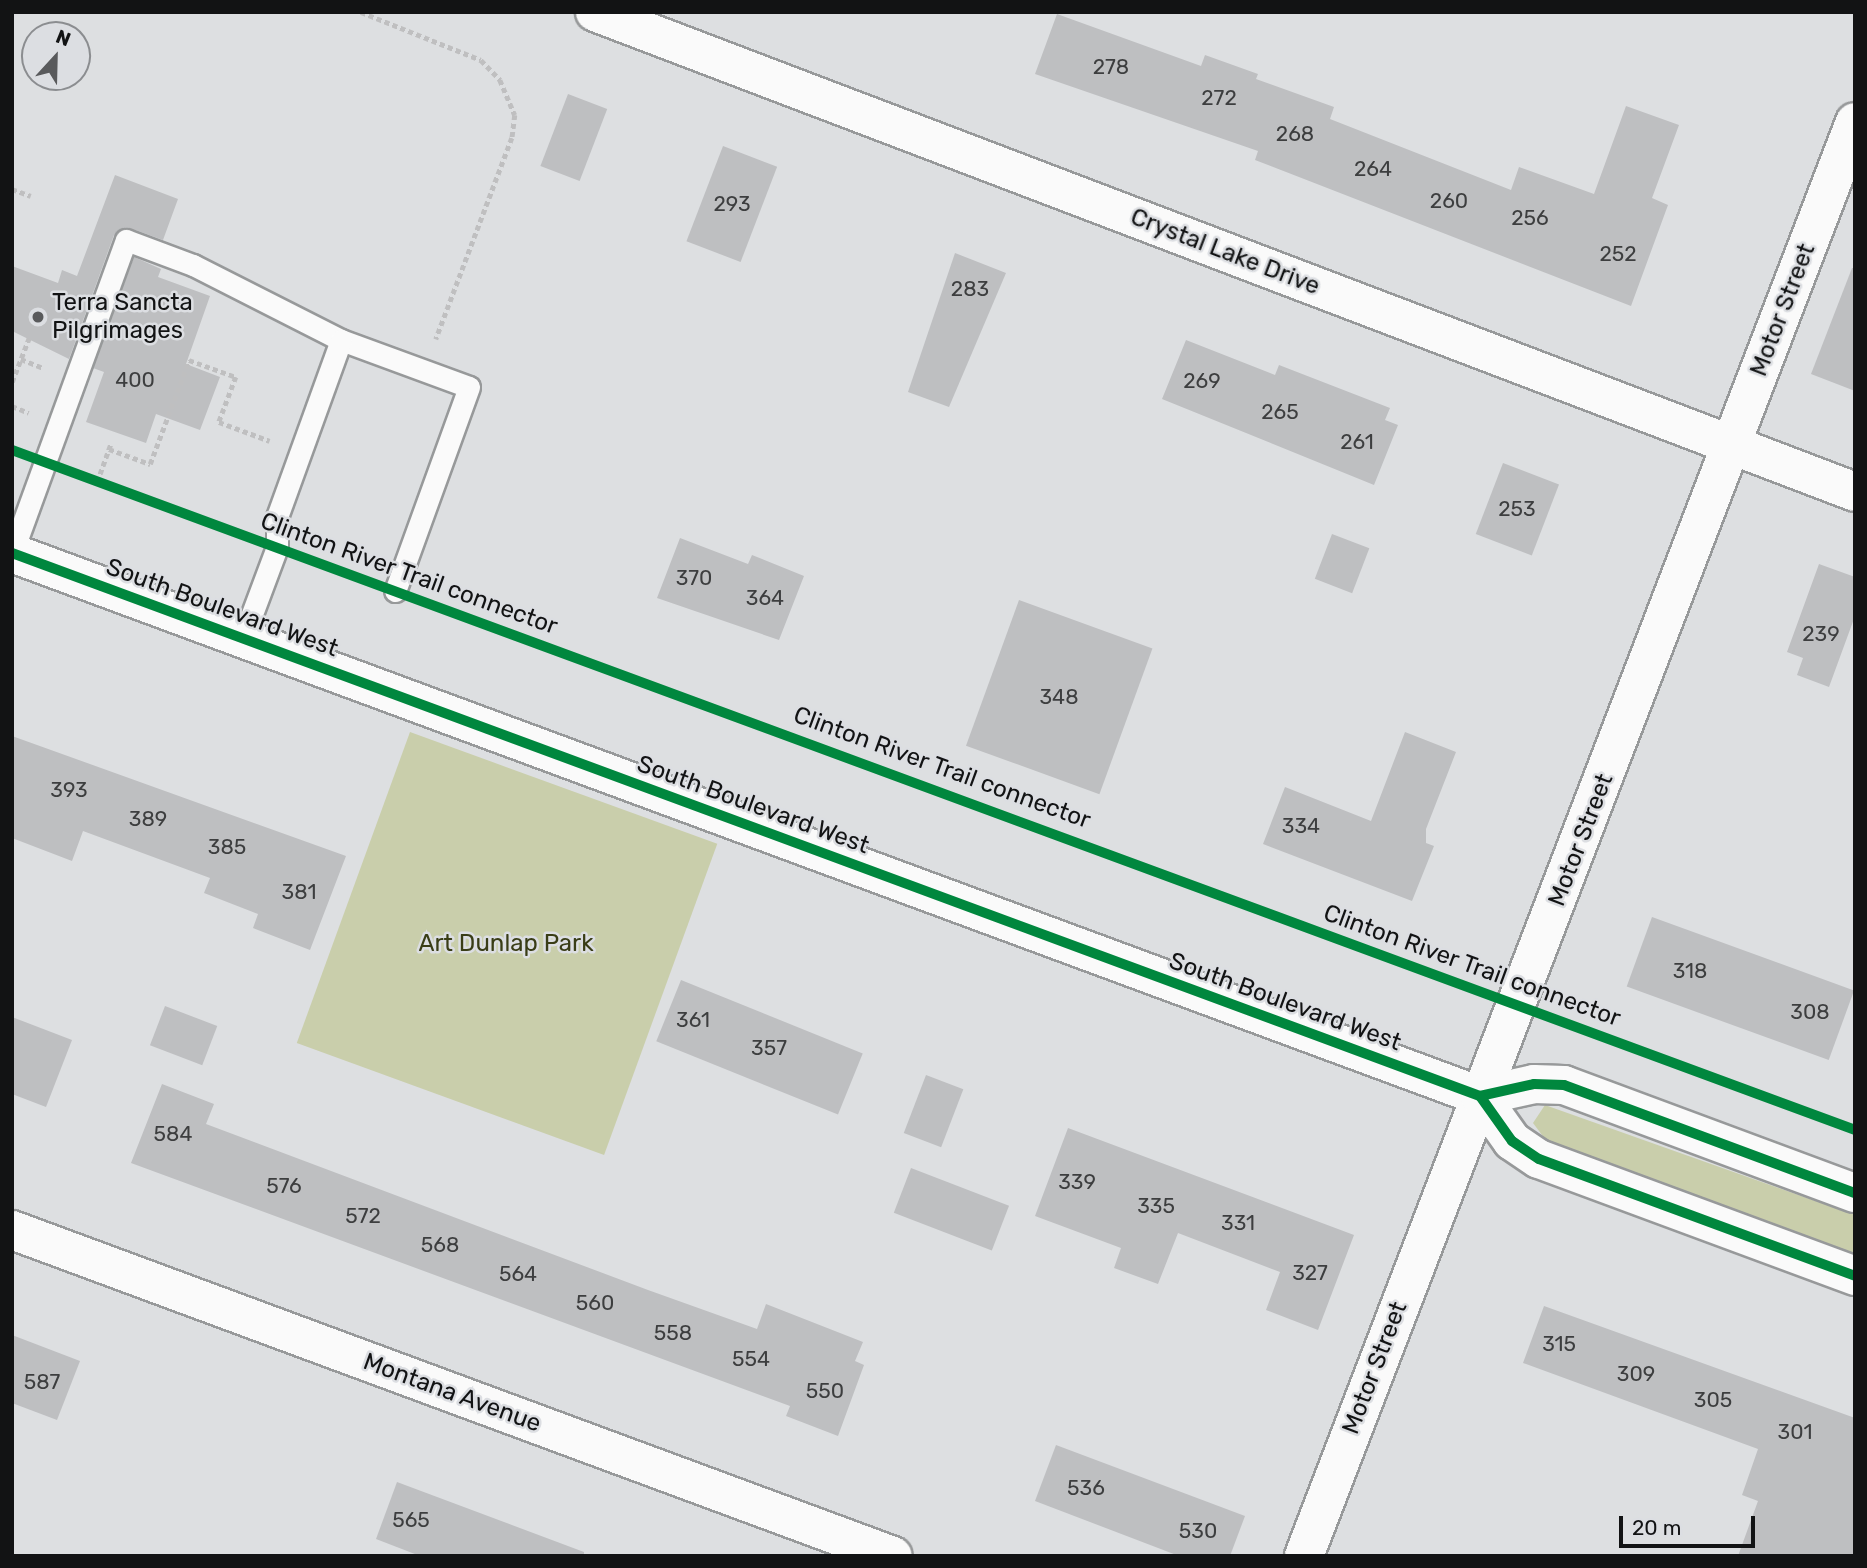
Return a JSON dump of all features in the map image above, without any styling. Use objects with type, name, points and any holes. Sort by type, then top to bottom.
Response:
[{"type":"street","name":"Crystal Lake Drive","points":[[594,12],[1855,492]]},
{"type":"street","name":"Motor Street","points":[[1304,1556],[1855,122]]},
{"type":"street","name":"South Boulevard West","points":[[12,553],[1480,1096]]},
{"type":"street","points":[[1855,1193],[1564,1085],[1535,1084],[1480,1096],[1512,1141],[1539,1159],[1855,1276]]},
{"type":"street","name":"Montana Avenue","points":[[12,1230],[892,1556]]},
{"type":"lane","points":[[12,553],[126,240],[193,265],[341,340],[469,387],[395,590]]},
{"type":"lane","points":[[243,638],[277,547],[276,517],[341,340]]},
{"type":"path","points":[[361,12],[481,60],[500,80],[514,115],[512,138],[425,370]]},
{"type":"path","points":[[12,189],[31,196]]},
{"type":"path","points":[[12,382],[29,338]]},
{"type":"path","points":[[109,449],[150,464],[189,360],[236,377],[219,422],[300,452]]},
{"type":"path","points":[[97,482],[111,443]]},
{"type":"path","points":[[45,462],[110,486]]},
{"type":"green space","name":"Art Dunlap Park","points":[[410,732],[717,844],[604,1155],[297,1043]]},
{"type":"green space","points":[[1545,1105],[1855,1215],[1855,1256],[1548,1143],[1533,1123]]},
{"type":"building","points":[[1057,14],[1201,66],[1205,55],[1258,74],[1256,79],[1334,107],[1330,119],[1511,190],[1519,167],[1594,194],[1626,106],[1679,125],[1652,198],[1668,205],[1631,306],[1255,160],[1258,151],[1035,74]]},
{"type":"building","points":[[568,94],[607,109],[580,181],[540,166]]},
{"type":"building","points":[[723,146],[777,167],[741,262],[686,241]]},
{"type":"building","points":[[115,175],[178,199],[163,240],[130,228],[114,235],[69,359],[12,331],[12,266],[58,283],[62,270],[77,276]]},
{"type":"building","points":[[955,253],[1006,273],[949,407],[908,392]]},
{"type":"building","points":[[134,257],[161,269],[158,277],[210,296],[186,364],[220,377],[200,430],[156,414],[146,443],[86,422],[104,372],[93,368]]},
{"type":"building","points":[[1852,268],[1855,268],[1855,391],[1811,374]]},
{"type":"building","points":[[1186,340],[1275,375],[1279,365],[1390,408],[1385,420],[1398,425],[1374,485],[1162,399]]},
{"type":"building","points":[[1503,463],[1559,485],[1532,555],[1476,534]]},
{"type":"building","points":[[1332,534],[1369,548],[1352,593],[1315,579]]},
{"type":"building","points":[[680,538],[748,564],[752,555],[804,576],[779,640],[657,598]]},
{"type":"building","points":[[1819,564],[1855,577],[1855,616],[1829,687],[1797,675],[1803,658],[1787,652]]},
{"type":"building","points":[[1019,600],[1152,649],[1099,794],[966,746]]},
{"type":"building","points":[[1405,732],[1456,752],[1426,829],[1426,843],[1434,846],[1412,901],[1263,844],[1285,787],[1371,821]]},
{"type":"building","points":[[12,736],[346,856],[310,950],[253,928],[258,914],[204,893],[210,878],[83,831],[72,861],[12,838]]},
{"type":"building","points":[[1652,917],[1854,991],[1829,1060],[1627,987]]},
{"type":"building","points":[[681,980],[863,1053],[838,1115],[656,1041]]},
{"type":"building","points":[[165,1006],[217,1026],[202,1065],[150,1045]]},
{"type":"building","points":[[12,1017],[72,1040],[46,1107],[12,1094]]},
{"type":"building","points":[[926,1075],[963,1089],[941,1147],[904,1133]]},
{"type":"building","points":[[162,1084],[214,1104],[206,1124],[648,1290],[757,1329],[766,1304],[863,1342],[855,1361],[864,1365],[838,1436],[786,1416],[790,1406],[131,1163]]},
{"type":"building","points":[[1068,1128],[1354,1235],[1318,1330],[1266,1310],[1280,1272],[1178,1233],[1158,1284],[1114,1268],[1121,1248],[1035,1216]]},
{"type":"building","points":[[911,1168],[1009,1206],[992,1250],[894,1213]]},
{"type":"building","points":[[1544,1306],[1855,1418],[1855,1556],[1738,1556],[1758,1501],[1742,1495],[1758,1449],[1523,1363]]},
{"type":"building","points":[[12,1335],[80,1361],[57,1420],[12,1403]]},
{"type":"building","points":[[1056,1445],[1245,1516],[1230,1556],[1179,1556],[1035,1501]]},
{"type":"building","points":[[397,1482],[584,1552],[584,1556],[420,1556],[376,1539]]},
{"type":"cycle path","name":"Clinton River Trail connector","points":[[12,450],[1855,1130]]},
{"type":"cycle path","points":[[12,553],[1480,1096],[1534,1084],[1564,1085],[1855,1193]]},
{"type":"cycle path","points":[[1480,1096],[1512,1141],[1539,1159],[1855,1276]]},
{"type":"place","name":"Terra Sancta Pilgrimages","points":[[38,317]]}]
